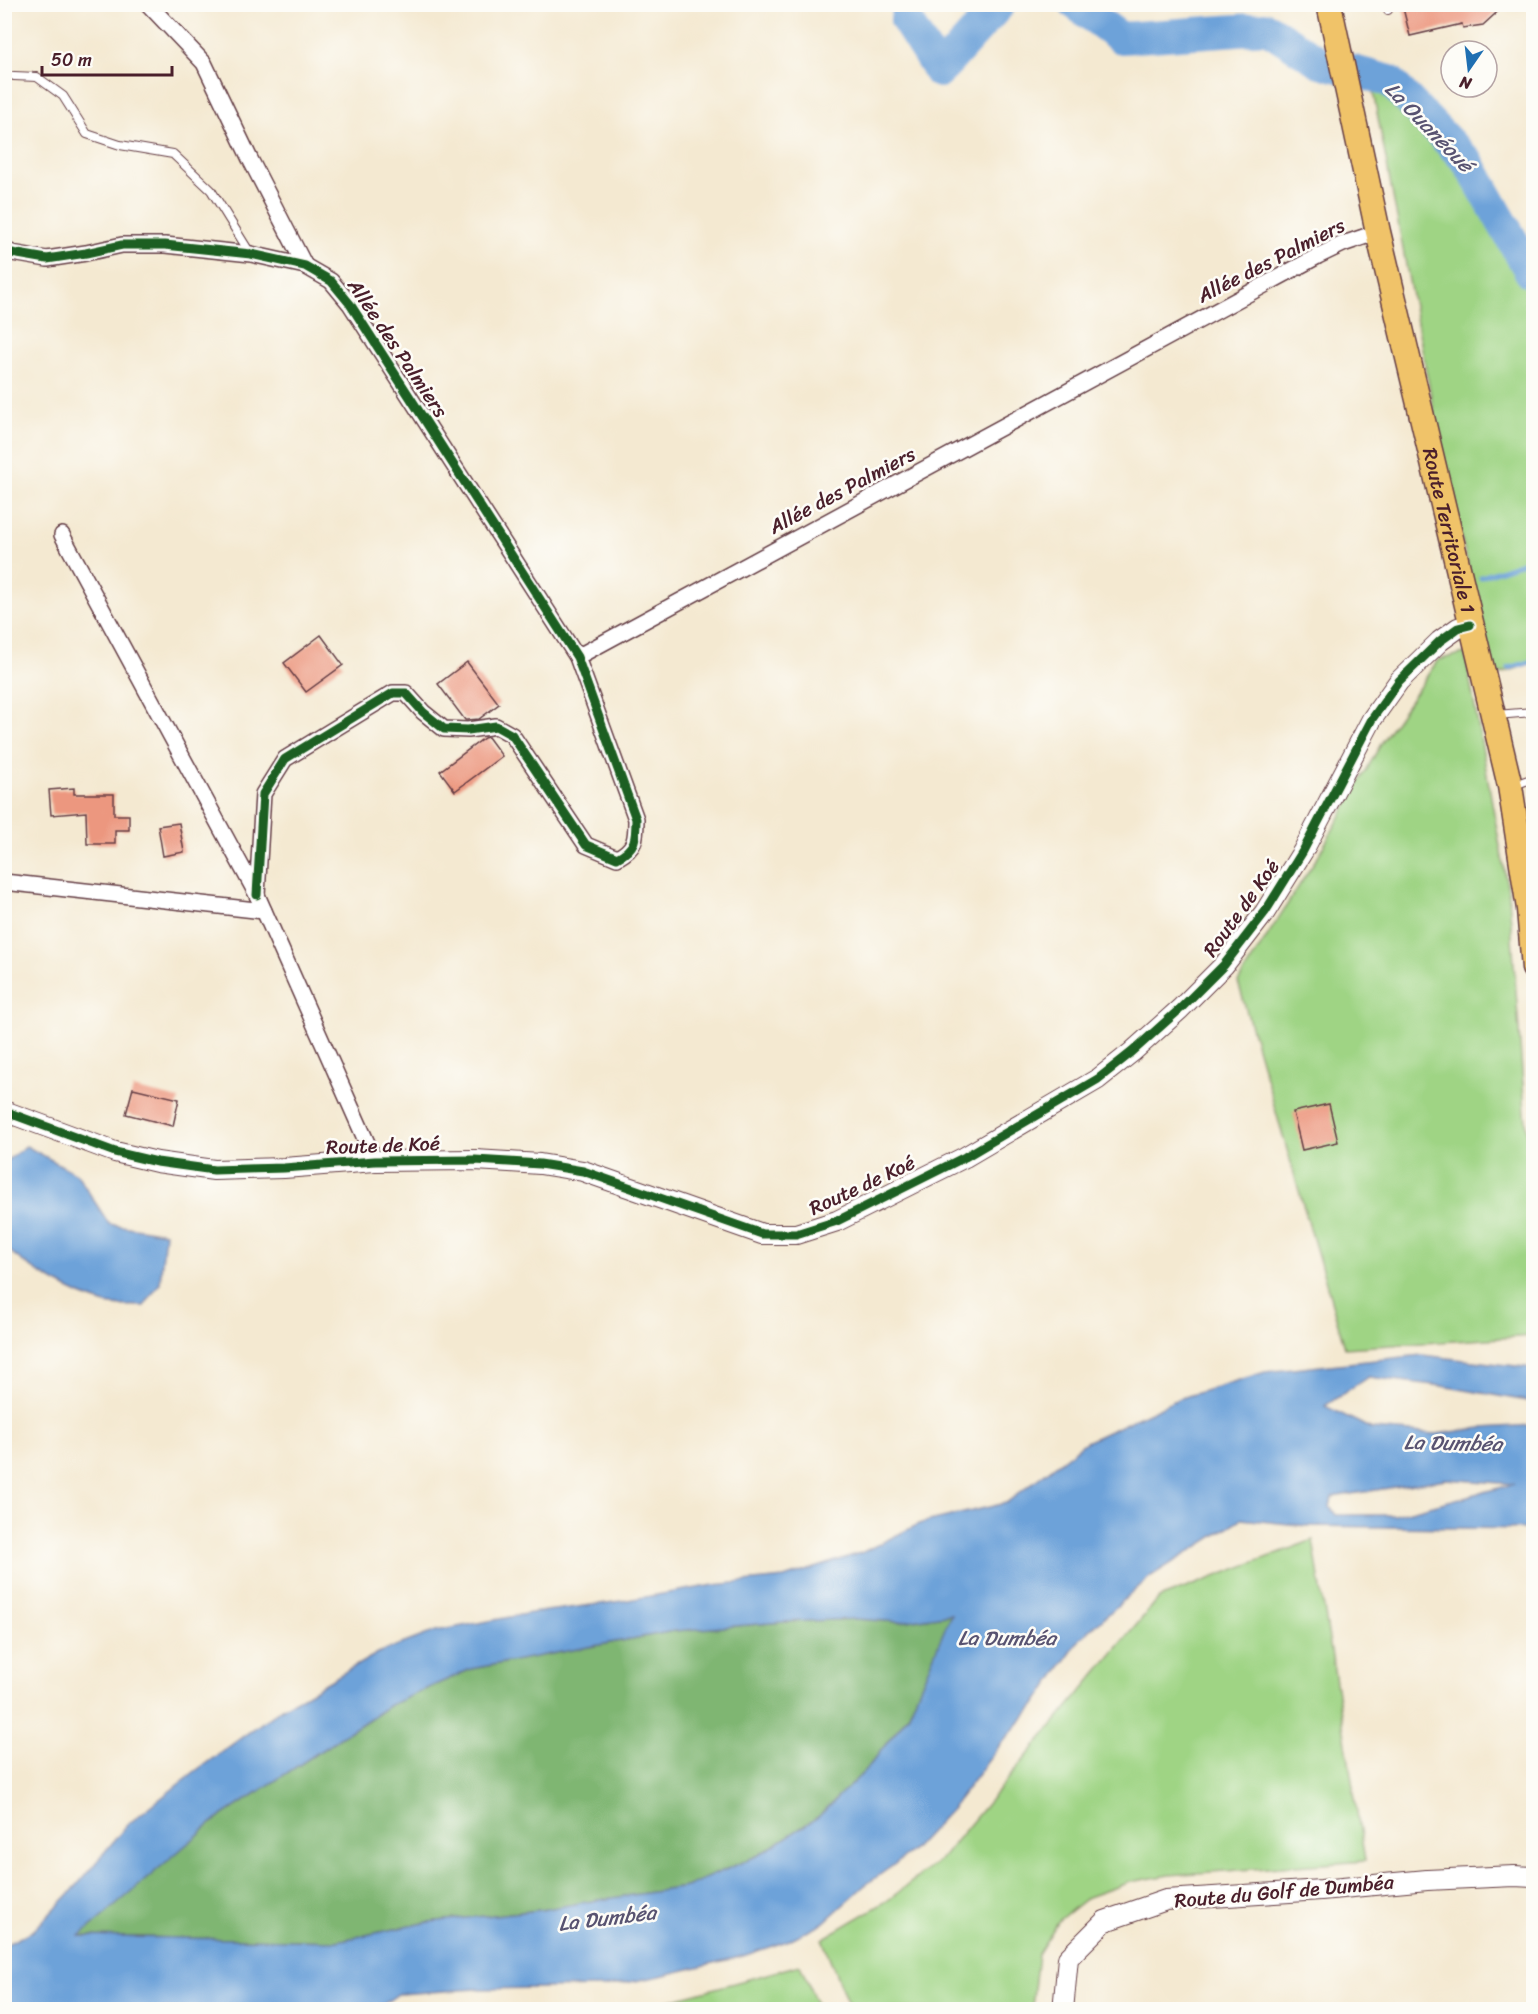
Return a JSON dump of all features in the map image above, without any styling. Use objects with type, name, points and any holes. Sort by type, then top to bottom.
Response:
[{"type":"main road","name":"Route Territoriale 1","points":[[1329,4],[1378,232],[1509,786],[1529,909],[1533,968]]},
{"type":"street","points":[[148,4],[204,63],[305,266]]},
{"type":"street","name":"Allée des Palmiers","points":[[4,249],[12,253],[47,259],[86,254],[122,245],[165,245],[251,254],[305,266],[331,281],[350,304],[577,657],[1318,256],[1343,244],[1378,232]]},
{"type":"street","points":[[62,535],[257,895],[375,1161]]},
{"type":"street","name":"Route de Koé","points":[[4,1111],[115,1152],[202,1169],[284,1168],[375,1161],[475,1160],[540,1164],[583,1171],[762,1234],[796,1234],[837,1221],[965,1157],[1098,1079],[1180,1009],[1224,965],[1266,912],[1303,852],[1372,719],[1399,681],[1440,640],[1458,628],[1470,625]]},
{"type":"street","points":[[257,895],[263,794],[285,759],[393,693],[406,693],[423,712],[444,729],[468,730],[496,726],[512,735],[586,845],[617,858],[629,852],[636,837],[636,819],[577,657]]},
{"type":"street","points":[[4,882],[264,911]]},
{"type":"street","name":"Route du Golf de Dumbéa","points":[[1063,2010],[1068,1958],[1105,1922],[1166,1900],[1321,1890],[1427,1880],[1533,1877]]},
{"type":"lane","points":[[14,76],[37,77],[63,96],[87,134],[120,146],[173,154],[211,190],[251,254]]},
{"type":"lane","points":[[1492,716],[1533,712]]},
{"type":"lane","points":[[1509,786],[1533,778]]},
{"type":"green space","points":[[1370,76],[1390,81],[1468,162],[1533,274],[1533,663],[1494,676],[1443,459]]},
{"type":"green space","points":[[1465,653],[1509,896],[1533,1192],[1533,1336],[1345,1348],[1238,982],[1318,856],[1385,737],[1438,660]]},
{"type":"green space","points":[[1313,1540],[1365,1861],[1169,1875],[1130,1882],[1088,1897],[1059,1920],[1038,1954],[1034,2009],[850,2009],[822,1939],[887,1901],[941,1859],[1159,1598]]},
{"type":"green space","points":[[952,1614],[909,1714],[867,1769],[818,1817],[759,1855],[686,1887],[541,1910],[429,1922],[337,1941],[79,1936],[214,1821],[390,1705],[471,1669],[674,1631],[783,1622],[856,1619],[900,1622]]},
{"type":"green space","points":[[800,1965],[819,2009],[638,2009]]},
{"type":"water","points":[[26,1146],[77,1174],[109,1224],[165,1233],[160,1283],[144,1306],[110,1305],[80,1295],[39,1273],[5,1247],[5,1162]]},
{"type":"water","name":"La Dumbéa","points":[[1422,1355],[1533,1368],[1533,1402],[1442,1386],[1368,1377],[1325,1406],[1372,1429],[1436,1434],[1533,1425],[1533,1529],[1308,1526],[1241,1519],[1151,1576],[1080,1639],[1035,1705],[1003,1741],[953,1807],[909,1854],[864,1886],[823,1923],[787,1941],[743,1956],[604,1987],[477,1989],[398,1994],[377,2009],[5,2009],[5,1945],[33,1931],[74,1889],[127,1825],[194,1772],[281,1709],[378,1653],[436,1631],[531,1613],[622,1601],[714,1585],[784,1578],[863,1552],[921,1523],[1006,1503],[1086,1442],[1178,1399],[1265,1372]],"holes":[[[1446,1479],[1514,1484],[1395,1515],[1336,1515],[1330,1507],[1332,1497]],[[951,1614],[909,1714],[867,1769],[818,1817],[759,1855],[686,1887],[541,1910],[429,1922],[337,1941],[80,1936],[214,1821],[390,1705],[471,1669],[674,1631],[783,1622],[856,1619],[900,1622]]]},
{"type":"building","points":[[1402,4],[1506,4],[1483,25],[1463,28],[1462,24],[1410,36]]},
{"type":"building","points":[[321,635],[343,665],[306,692],[284,663]]},
{"type":"building","points":[[467,662],[499,704],[479,719],[465,720],[438,684]]},
{"type":"building","points":[[488,737],[502,756],[455,791],[440,771]]},
{"type":"building","points":[[74,788],[74,794],[114,794],[114,815],[129,815],[129,830],[115,830],[115,844],[87,844],[86,812],[51,815],[49,790]]},
{"type":"building","points":[[179,823],[184,852],[163,856],[158,826]]},
{"type":"building","points":[[133,1088],[179,1099],[173,1126],[126,1114]]},
{"type":"building","points":[[1329,1104],[1338,1142],[1302,1150],[1293,1112]]},
{"type":"waterway","name":"La Ouanéoué","points":[[908,4],[906,20],[939,72],[1000,4]]},
{"type":"waterway","name":"La Ouanéoué","points":[[1075,4],[1121,38],[1267,28],[1320,62],[1390,81],[1468,162],[1531,273],[1534,274]]},
{"type":"waterway","points":[[1481,577],[1534,559]]},
{"type":"waterway","points":[[1509,668],[1534,661]]},
{"type":"cycle path","points":[[4,249],[12,253],[47,259],[122,245],[165,245],[251,254],[305,266],[331,281],[350,304],[577,657],[636,819],[634,842],[617,858],[586,845],[512,735],[496,726],[468,730],[444,729],[423,712],[406,693],[393,693],[285,759],[263,794],[257,895]]},
{"type":"cycle path","points":[[4,1111],[115,1152],[157,1162],[214,1170],[284,1168],[375,1161],[475,1160],[540,1164],[583,1171],[762,1234],[796,1234],[837,1221],[965,1157],[1098,1079],[1180,1009],[1224,965],[1265,912],[1303,851],[1372,719],[1399,681],[1440,641],[1458,628],[1470,625]]}]
